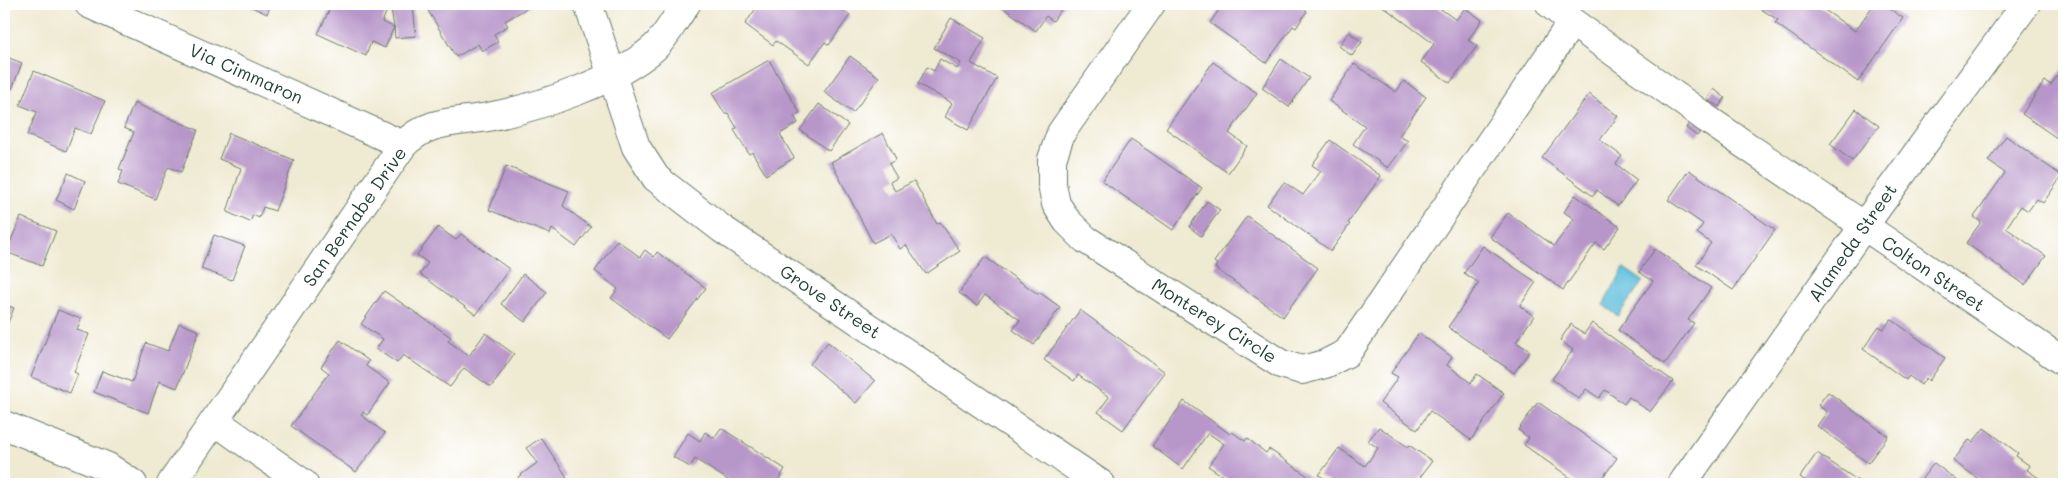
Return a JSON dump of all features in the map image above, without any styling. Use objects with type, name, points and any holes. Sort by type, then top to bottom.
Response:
[{"type":"street","name":"Via Cimmaron","points":[[89,4],[403,145]]},
{"type":"street","name":"Grove Street","points":[[588,4],[636,147],[646,164],[667,188],[722,229],[1101,484]]},
{"type":"street","name":"San Bernabe Drive","points":[[171,484],[216,421],[403,145],[428,127],[512,112],[613,76],[656,46],[686,4]]},
{"type":"street","name":"Monterey Circle","points":[[1151,4],[1061,133],[1052,160],[1052,184],[1056,204],[1067,222],[1085,238],[1281,364],[1302,370],[1325,364],[1347,353],[1572,22]]},
{"type":"street","name":"Colton Street","points":[[1550,4],[1572,22],[1703,116],[2064,362]]},
{"type":"street","name":"Alameda Street","points":[[1682,484],[1864,227],[2026,4]]},
{"type":"street","points":[[216,421],[304,484]]},
{"type":"street","points":[[4,425],[108,467],[133,484]]},
{"type":"water","points":[[1624,268],[1643,281],[1618,316],[1603,305]]},
{"type":"building","points":[[245,4],[271,4],[267,14]]},
{"type":"building","points":[[332,4],[390,4],[382,22],[394,27],[385,48],[371,42],[366,56],[318,34]]},
{"type":"building","points":[[424,4],[532,5],[505,21],[508,26],[494,34],[498,42],[482,51],[478,44],[456,57]]},
{"type":"building","points":[[759,4],[834,4],[850,15],[829,45],[825,42],[809,64],[776,41],[773,45],[745,24]]},
{"type":"building","points":[[1000,4],[1065,4],[1053,21],[1046,16],[1036,31]]},
{"type":"building","points":[[1223,4],[1297,4],[1307,11],[1296,28],[1293,26],[1266,63],[1210,23]]},
{"type":"building","points":[[1382,4],[1434,4],[1456,20],[1465,8],[1482,20],[1468,40],[1477,46],[1450,83],[1421,62],[1434,44]]},
{"type":"building","points":[[1761,4],[1816,4],[1855,31],[1874,4],[1883,4],[1903,18],[1858,82],[1775,23],[1778,20],[1758,7]]},
{"type":"building","points":[[413,6],[416,36],[395,38],[391,9]]},
{"type":"building","points":[[951,18],[985,38],[971,63],[997,78],[968,130],[945,117],[952,103],[918,84],[927,67],[934,71],[940,59],[957,69],[961,63],[934,48]]},
{"type":"building","points":[[1349,32],[1362,42],[1352,56],[1339,46]]},
{"type":"building","points":[[4,56],[22,63],[12,89],[4,86]]},
{"type":"building","points":[[850,56],[879,77],[853,113],[824,92]]},
{"type":"building","points":[[1281,59],[1309,78],[1289,107],[1262,88]]},
{"type":"building","points":[[769,60],[800,113],[794,116],[798,123],[780,134],[794,158],[766,175],[752,152],[749,154],[734,130],[737,128],[728,113],[725,114],[712,93]]},
{"type":"building","points":[[1213,62],[1257,93],[1229,133],[1247,146],[1228,173],[1166,129]]},
{"type":"building","points":[[1354,64],[1396,92],[1404,81],[1426,97],[1399,136],[1408,141],[1388,168],[1353,144],[1365,126],[1329,101]]},
{"type":"building","points":[[2064,66],[2064,143],[2022,114],[2045,81],[2051,85]]},
{"type":"building","points":[[34,71],[105,101],[91,134],[75,128],[66,151],[27,135],[37,112],[20,105]]},
{"type":"building","points":[[1714,89],[1725,98],[1719,107],[1713,103],[1699,124],[1704,127],[1697,136],[1686,128],[1692,119],[1697,122],[1711,102],[1707,99]]},
{"type":"building","points":[[1589,94],[1618,116],[1600,140],[1622,156],[1616,164],[1637,180],[1618,206],[1597,190],[1593,196],[1542,158]]},
{"type":"building","points":[[134,103],[198,130],[181,172],[168,167],[155,199],[118,184],[123,171],[119,169],[134,132],[124,128]]},
{"type":"building","points":[[819,104],[848,125],[829,151],[800,130]]},
{"type":"building","points":[[1856,109],[1879,126],[1852,161],[1830,144]]},
{"type":"building","points":[[229,133],[294,160],[275,211],[263,207],[259,218],[253,215],[250,222],[227,212],[241,168],[219,159]]},
{"type":"building","points":[[883,133],[896,159],[889,164],[897,178],[890,182],[895,191],[914,181],[937,224],[940,222],[960,251],[926,274],[906,245],[900,249],[891,234],[873,243],[831,162]]},
{"type":"building","points":[[2006,136],[2062,176],[2043,203],[2037,199],[2028,211],[2021,206],[2006,228],[2046,256],[2025,285],[1966,243],[1981,222],[1974,217],[2005,173],[1988,161]]},
{"type":"building","points":[[1131,139],[1202,188],[1173,230],[1102,181]]},
{"type":"building","points":[[1330,140],[1381,176],[1331,251],[1267,205],[1284,182],[1303,195],[1321,171],[1312,165]]},
{"type":"building","points":[[506,166],[569,191],[563,206],[591,227],[576,247],[552,229],[550,234],[489,210]]},
{"type":"building","points":[[1689,170],[1775,230],[1733,290],[1696,265],[1711,243],[1697,233],[1703,224],[1668,200]]},
{"type":"building","points":[[68,173],[85,181],[74,209],[56,200]]},
{"type":"building","points":[[1575,195],[1620,227],[1604,249],[1596,243],[1563,290],[1490,237],[1508,213],[1554,246],[1574,219],[1564,212]]},
{"type":"building","points":[[1207,201],[1220,210],[1201,236],[1189,227]]},
{"type":"building","points":[[1247,216],[1318,268],[1283,317],[1215,268],[1217,264],[1214,262]]},
{"type":"building","points":[[21,217],[56,231],[42,266],[6,252]]},
{"type":"building","points":[[438,227],[456,240],[461,234],[509,269],[476,315],[420,274],[428,263],[417,255]]},
{"type":"building","points":[[214,235],[245,246],[232,280],[201,269]]},
{"type":"building","points":[[617,240],[640,257],[645,250],[654,257],[657,252],[706,288],[667,339],[611,298],[618,289],[595,271]]},
{"type":"building","points":[[1483,246],[1536,282],[1520,306],[1534,316],[1516,342],[1530,351],[1514,373],[1448,327],[1479,283],[1464,273]]},
{"type":"building","points":[[1655,249],[1711,288],[1688,320],[1694,323],[1665,364],[1618,330],[1653,281],[1639,272]]},
{"type":"building","points":[[985,257],[1060,307],[1034,345],[1013,330],[1020,320],[985,295],[977,306],[959,293]]},
{"type":"building","points":[[523,274],[547,292],[525,322],[501,304]]},
{"type":"building","points":[[384,291],[451,337],[448,341],[469,356],[485,333],[514,354],[491,387],[464,368],[450,387],[403,355],[397,363],[376,349],[383,339],[361,324]]},
{"type":"building","points":[[4,304],[14,308],[4,332]]},
{"type":"building","points":[[58,310],[81,319],[77,330],[89,334],[74,372],[78,374],[70,393],[31,377]]},
{"type":"building","points":[[1080,310],[1165,372],[1123,430],[1098,412],[1109,397],[1078,375],[1074,381],[1044,360]]},
{"type":"building","points":[[1891,319],[1945,358],[1929,381],[1926,378],[1921,385],[1909,376],[1906,380],[1863,349],[1879,326],[1884,329]]},
{"type":"building","points":[[179,323],[199,331],[177,388],[159,381],[148,413],[94,392],[102,371],[132,382],[146,343],[168,351]]},
{"type":"building","points":[[1592,323],[1673,381],[1650,412],[1629,397],[1624,404],[1605,390],[1599,398],[1586,389],[1579,399],[1552,379],[1573,350],[1560,340],[1571,324],[1584,334]]},
{"type":"building","points":[[1419,333],[1452,357],[1447,365],[1471,383],[1477,374],[1504,393],[1471,440],[1430,411],[1417,430],[1380,403],[1398,377],[1391,373]]},
{"type":"building","points":[[340,340],[369,361],[366,366],[390,383],[367,415],[363,412],[361,415],[385,433],[356,472],[291,426],[329,373],[321,367]]},
{"type":"building","points":[[828,342],[875,381],[856,403],[810,364]]},
{"type":"building","points":[[1828,392],[1888,436],[1868,463],[1817,426],[1827,412],[1818,405]]},
{"type":"building","points":[[1184,401],[1230,434],[1232,432],[1245,441],[1247,438],[1266,453],[1269,449],[1319,484],[1235,484],[1208,466],[1224,444],[1208,433],[1183,469],[1152,446]]},
{"type":"building","points":[[1538,402],[1617,458],[1598,484],[1579,484],[1524,445],[1529,438],[1518,430]]},
{"type":"building","points":[[1379,427],[1432,461],[1415,484],[1332,484],[1319,475],[1339,448],[1365,466],[1378,448],[1368,441]]},
{"type":"building","points":[[721,428],[785,469],[776,484],[726,484],[728,480],[695,459],[690,467],[673,457],[688,433],[700,441],[705,432],[714,438]]},
{"type":"building","points":[[1984,428],[2018,453],[2016,456],[2030,466],[2027,470],[2045,482],[2044,484],[1977,484],[1980,480],[1953,461],[1969,440],[1973,442]]},
{"type":"building","points":[[541,438],[567,477],[557,484],[523,484],[518,477],[537,463],[526,448]]},
{"type":"building","points":[[1817,453],[1863,484],[1810,484],[1800,477]]},
{"type":"building","points":[[1934,463],[1962,484],[1918,484]]}]
